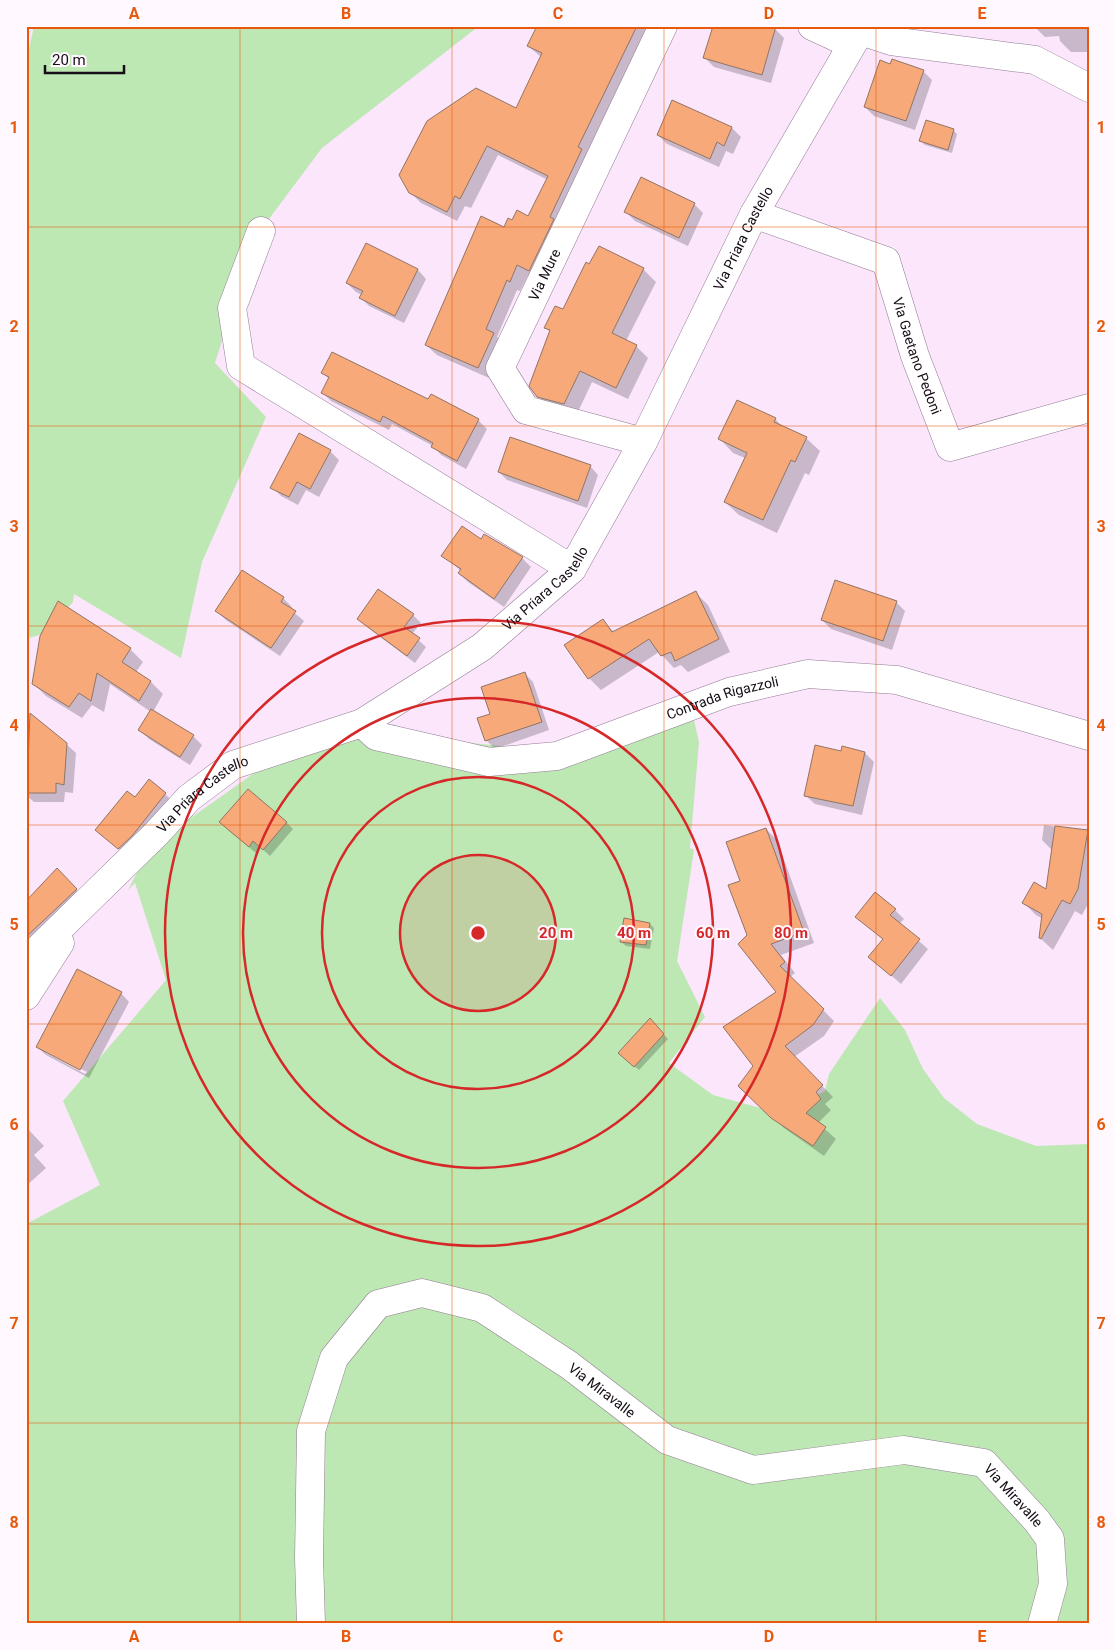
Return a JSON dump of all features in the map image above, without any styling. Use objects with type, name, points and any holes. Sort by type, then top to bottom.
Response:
[{"type":"street","name":"Via Mure","points":[[644,442],[526,410],[500,368],[663,26]]},
{"type":"street","points":[[812,26],[858,34],[897,34],[1035,60],[1089,88]]},
{"type":"street","name":"Via Priara Castello","points":[[26,961],[156,834],[189,798],[233,766],[362,723],[482,647],[572,569],[644,442],[754,214],[858,34]]},
{"type":"street","name":"Via Gaetano Pedoni","points":[[754,214],[886,261],[915,356],[950,447],[1089,408]]},
{"type":"street","points":[[261,231],[232,308],[241,366],[572,569]]},
{"type":"street","name":"Contrada Rigazzoli","points":[[362,723],[376,736],[490,762],[557,756],[729,692],[808,674],[897,680],[1089,736]]},
{"type":"street","points":[[26,996],[58,947],[66,924]]},
{"type":"street","name":"Via Miravalle","points":[[310,1624],[311,1431],[334,1358],[378,1304],[422,1293],[482,1308],[569,1365],[667,1440],[753,1470],[904,1450],[984,1463],[1037,1522],[1050,1540],[1053,1584],[1042,1624]]},
{"type":"green space","points":[[34,26],[479,26],[322,148],[254,239],[215,363],[266,417],[202,562],[181,658],[74,594],[73,602],[45,633],[26,639],[26,63]]},
{"type":"green space","points":[[691,707],[699,742],[690,848],[694,850],[677,961],[705,1017],[669,1063],[713,1095],[782,1114],[825,1091],[829,1074],[880,998],[905,1030],[923,1069],[944,1098],[977,1124],[1036,1146],[1089,1144],[1089,1624],[26,1624],[26,1224],[100,1185],[63,1101],[166,980],[135,883],[128,890],[151,846],[257,771],[393,724],[421,737],[517,748],[557,744]]},
{"type":"building","points":[[537,26],[637,26],[578,147],[582,149],[550,217],[554,219],[529,271],[517,265],[510,282],[507,280],[486,329],[494,333],[478,368],[425,345],[481,216],[504,227],[508,218],[512,220],[517,210],[528,216],[548,176],[487,146],[460,199],[455,196],[447,212],[409,193],[399,175],[427,121],[476,88],[516,108],[542,53],[527,46]]},
{"type":"building","points":[[713,26],[776,26],[762,75],[703,58]]},
{"type":"building","points":[[892,59],[924,70],[906,121],[864,107],[880,60],[890,64]]},
{"type":"building","points":[[672,100],[732,127],[724,146],[717,142],[710,159],[657,135]]},
{"type":"building","points":[[926,120],[954,129],[948,150],[919,141]]},
{"type":"building","points":[[641,177],[695,203],[679,238],[624,212]]},
{"type":"building","points":[[366,243],[418,269],[395,316],[359,298],[363,291],[346,283]]},
{"type":"building","points":[[599,246],[644,268],[612,333],[637,345],[616,388],[580,371],[564,404],[537,397],[529,386],[550,330],[544,328],[555,306],[563,309],[586,262],[589,264]]},
{"type":"building","points":[[332,352],[428,399],[431,394],[479,419],[457,461],[431,447],[433,443],[383,416],[380,422],[321,393],[329,377],[321,373]]},
{"type":"building","points":[[737,400],[776,418],[774,422],[807,437],[795,462],[791,460],[763,520],[724,502],[747,453],[718,439]]},
{"type":"building","points":[[299,433],[331,450],[310,489],[297,482],[289,497],[270,488]]},
{"type":"building","points":[[510,437],[591,465],[578,501],[498,472]]},
{"type":"building","points":[[462,526],[481,539],[484,534],[523,557],[494,599],[458,573],[461,569],[441,556]]},
{"type":"building","points":[[242,570],[284,597],[281,602],[296,611],[271,648],[215,611]]},
{"type":"building","points":[[835,580],[897,601],[883,641],[821,620]]},
{"type":"building","points":[[378,589],[414,614],[404,627],[420,638],[407,656],[357,619]]},
{"type":"building","points":[[696,591],[719,639],[675,661],[671,652],[661,656],[649,639],[588,679],[564,645],[603,619],[612,632]]},
{"type":"building","points":[[58,601],[131,648],[122,662],[151,681],[139,701],[97,673],[91,701],[79,693],[69,707],[32,684],[40,636]]},
{"type":"building","points":[[525,672],[542,722],[485,741],[477,718],[490,714],[481,687]]},
{"type":"building","points":[[151,709],[194,735],[180,757],[138,730]]},
{"type":"building","points":[[30,713],[67,743],[64,785],[56,783],[56,793],[26,793]]},
{"type":"building","points":[[815,745],[841,751],[842,746],[865,752],[853,806],[804,796]]},
{"type":"building","points":[[149,779],[166,793],[132,836],[118,849],[95,830],[127,791],[135,797]]},
{"type":"building","points":[[248,789],[287,822],[263,850],[253,841],[249,847],[219,822]]},
{"type":"building","points":[[1055,826],[1088,830],[1078,889],[1070,904],[1062,900],[1041,939],[1039,938],[1042,914],[1022,903],[1034,882],[1046,889]]},
{"type":"building","points":[[766,828],[804,932],[771,944],[785,962],[780,966],[824,1009],[813,1025],[785,1046],[823,1085],[816,1092],[821,1099],[806,1113],[826,1127],[813,1146],[771,1118],[738,1086],[753,1066],[723,1027],[776,992],[738,944],[747,935],[728,885],[740,881],[726,842]]},
{"type":"building","points":[[57,868],[77,889],[26,937],[26,901]]},
{"type":"building","points":[[875,892],[896,909],[890,915],[920,939],[891,976],[868,957],[883,939],[855,917]]},
{"type":"building","points":[[624,918],[650,923],[646,945],[620,942]]},
{"type":"building","points":[[77,969],[122,992],[80,1070],[36,1047]]},
{"type":"building","points":[[650,1018],[664,1034],[634,1067],[618,1053]]}]
